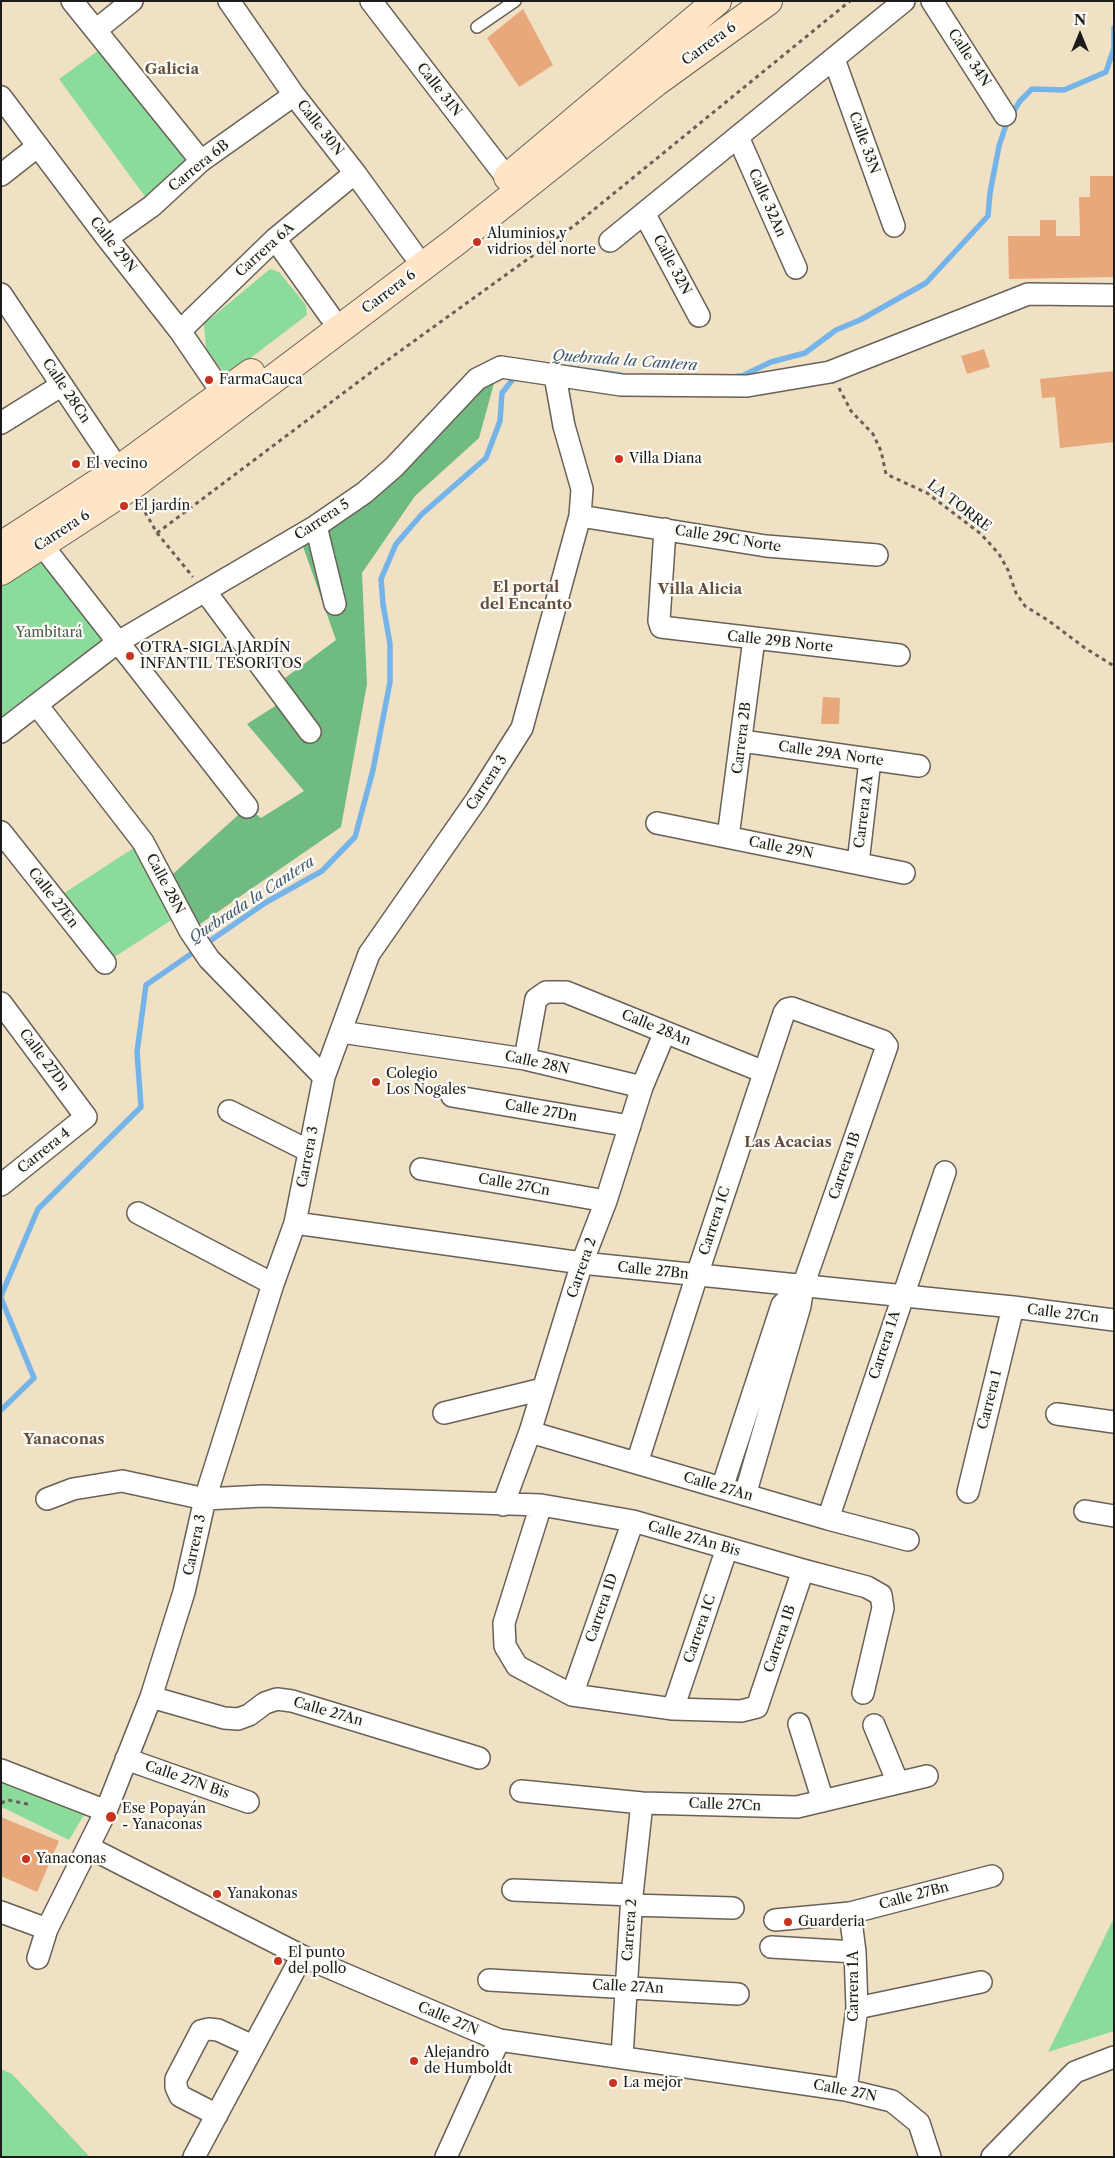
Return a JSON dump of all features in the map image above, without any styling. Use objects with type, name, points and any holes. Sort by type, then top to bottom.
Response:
[{"type":"main road","name":"Carrera 6","points":[[1,571],[42,545],[124,479],[223,394],[413,253],[507,178],[717,1]]},
{"type":"main road","name":"Carrera 6","points":[[1,546],[124,479],[455,242],[656,82],[768,1]]},
{"type":"street","points":[[72,1],[201,161]]},
{"type":"street","points":[[96,30],[132,1]]},
{"type":"street","name":"Calle 30N","points":[[229,1],[294,95],[355,173],[413,253]]},
{"type":"street","name":"Calle 31N","points":[[371,1],[507,178]]},
{"type":"street","points":[[610,241],[904,1]]},
{"type":"street","name":"Calle 34N","points":[[932,1],[1005,115]]},
{"type":"street","name":"Calle 33N","points":[[834,59],[894,226]]},
{"type":"street","name":"Carrera 6B","points":[[107,238],[152,206],[201,161],[294,95]]},
{"type":"street","name":"Calle 29N","points":[[1,97],[180,331],[223,394]]},
{"type":"street","name":"Calle 32An","points":[[738,137],[796,268]]},
{"type":"street","points":[[1,175],[38,146]]},
{"type":"street","name":"Carrera 6A","points":[[180,331],[275,239],[355,173]]},
{"type":"street","name":"Calle 32N","points":[[644,213],[699,316]]},
{"type":"street","points":[[275,239],[330,316]]},
{"type":"street","name":"Calle 28Cn","points":[[1,294],[124,479]]},
{"type":"street","points":[[551,375],[621,385],[747,386],[830,372],[1028,294],[1114,295]]},
{"type":"street","name":"Carrera 5","points":[[1,732],[118,642],[316,526],[364,493],[394,467],[477,379],[501,367],[551,375]]},
{"type":"street","name":"Carrera 3","points":[[38,1958],[47,1929],[106,1811],[151,1697],[184,1592],[205,1498],[294,1223],[324,1077],[369,954],[477,798],[522,728],[580,516],[582,489],[551,375]]},
{"type":"street","points":[[1,423],[62,385]]},
{"type":"street","name":"Calle 29C Norte","points":[[580,516],[774,547],[877,555]]},
{"type":"street","points":[[316,526],[335,604]]},
{"type":"street","name":"Calle 29B Norte","points":[[666,530],[659,621],[661,627],[899,655]]},
{"type":"street","points":[[42,545],[247,807]]},
{"type":"street","points":[[204,590],[310,732]]},
{"type":"street","name":"Carrera 2B","points":[[728,837],[754,639]]},
{"type":"street","name":"Calle 28N","points":[[37,705],[143,842],[190,931],[208,959],[324,1077]]},
{"type":"street","name":"Calle 29A Norte","points":[[742,741],[919,766]]},
{"type":"street","name":"Carrera 2A","points":[[858,863],[870,760]]},
{"type":"street","name":"Calle 29N","points":[[657,823],[904,873]]},
{"type":"street","name":"Calle 27En","points":[[1,832],[105,963]]},
{"type":"street","name":"Calle 28An","points":[[524,1059],[536,999],[546,992],[566,992],[764,1072]]},
{"type":"street","name":"Calle 27Dn","points":[[1,1003],[86,1117]]},
{"type":"street","name":"Carrera 1B","points":[[745,1495],[800,1306],[803,1286],[887,1046],[883,1041],[792,1008],[786,1009]]},
{"type":"street","name":"Carrera 1C","points":[[637,1463],[696,1275],[786,1009]]},
{"type":"street","name":"Calle 28N","points":[[341,1032],[524,1059],[642,1087]]},
{"type":"street","name":"Carrera 2","points":[[503,1505],[530,1432],[582,1263],[606,1201],[642,1087],[666,1032]]},
{"type":"street","name":"Calle 27Dn","points":[[452,1096],[630,1126]]},
{"type":"street","points":[[229,1111],[309,1151]]},
{"type":"street","name":"Carrera 4","points":[[3,1181],[86,1117]]},
{"type":"street","name":"Calle 27Cn","points":[[422,1169],[606,1201]]},
{"type":"street","name":"Carrera 1A","points":[[828,1519],[946,1172]]},
{"type":"street","points":[[138,1213],[273,1284]]},
{"type":"street","name":"Calle 27Bn","points":[[294,1223],[582,1263],[1013,1308]]},
{"type":"street","name":"Carrera 1B","points":[[722,1488],[782,1305],[803,1286]]},
{"type":"street","name":"Calle 27Cn","points":[[1013,1308],[1114,1320]]},
{"type":"street","name":"Carrera 1","points":[[968,1492],[1013,1308]]},
{"type":"street","points":[[444,1413],[543,1389]]},
{"type":"street","points":[[1057,1414],[1114,1422]]},
{"type":"street","name":"Calle 27An","points":[[530,1432],[828,1519],[908,1540]]},
{"type":"street","points":[[48,1499],[73,1489],[122,1481],[205,1498],[263,1496],[503,1505]]},
{"type":"street","name":"Calle 27An Bis","points":[[503,1505],[541,1505],[633,1521],[867,1587],[881,1595],[883,1608],[863,1693]]},
{"type":"street","points":[[541,1505],[504,1623],[505,1646],[517,1666],[572,1695],[673,1709]]},
{"type":"street","points":[[1085,1512],[1114,1516]]},
{"type":"street","name":"Carrera 1D","points":[[572,1695],[633,1521]]},
{"type":"street","name":"Carrera 1C","points":[[673,1709],[727,1548]]},
{"type":"street","name":"Carrera 1B","points":[[673,1709],[741,1711],[757,1708],[803,1570]]},
{"type":"street","name":"Calle 27An","points":[[151,1697],[224,1718],[238,1719],[249,1715],[265,1703],[278,1699],[292,1701],[479,1758]]},
{"type":"street","points":[[799,1724],[822,1801]]},
{"type":"street","points":[[874,1725],[898,1783]]},
{"type":"street","name":"Calle 27N Bis","points":[[126,1759],[248,1802]]},
{"type":"street","points":[[1,1770],[106,1811]]},
{"type":"street","name":"Calle 27Cn","points":[[520,1791],[642,1803],[797,1807],[927,1776]]},
{"type":"street","name":"Carrera 2","points":[[622,2057],[632,1900],[642,1803]]},
{"type":"street","name":"Calle 27N","points":[[88,1847],[302,1956],[499,2040],[846,2090],[892,2101],[919,2124],[930,2157]]},
{"type":"street","name":"Calle 27Bn","points":[[775,1920],[850,1913],[992,1876]]},
{"type":"street","points":[[513,1890],[732,1908]]},
{"type":"street","name":"Carrera 1A","points":[[846,2090],[857,2008],[856,1952],[850,1913]]},
{"type":"street","points":[[3,1920],[47,1929]]},
{"type":"street","points":[[771,1947],[856,1952]]},
{"type":"street","points":[[194,2157],[302,1956]]},
{"type":"street","name":"Calle 27An","points":[[489,1980],[738,1994]]},
{"type":"street","points":[[857,2008],[980,1982]]},
{"type":"street","points":[[217,2115],[180,2096],[176,2087],[176,2079],[201,2031],[209,2029],[218,2030],[253,2046]]},
{"type":"street","points":[[446,2157],[499,2040]]},
{"type":"street","points":[[992,2157],[1075,2072],[1114,2057]]},
{"type":"lane","points":[[477,27],[511,2]]},
{"type":"path","points":[[157,534],[378,367],[576,224],[850,1]]},
{"type":"path","name":"LA TORRE","points":[[830,372],[851,411],[864,423],[872,434],[881,451],[886,474],[927,493],[981,534],[1008,570],[1016,593],[1025,606],[1050,621],[1114,666]]},
{"type":"path","points":[[124,479],[157,534],[204,590]]},
{"type":"green space","points":[[109,43],[201,161],[152,206],[59,79]]},
{"type":"green space","points":[[270,269],[279,272],[306,305],[307,315],[227,376],[206,350],[204,324]]},
{"type":"green space","points":[[496,376],[479,438],[415,496],[362,573],[367,684],[341,827],[190,931],[164,882],[247,807],[261,818],[304,791],[247,724],[286,699],[281,681],[336,640],[300,538]]},
{"type":"green space","name":"Yambitará","points":[[42,545],[118,642],[1,728],[1,571]]},
{"type":"green space","points":[[143,842],[181,914],[105,963],[55,899]]},
{"type":"green space","points":[[1,1782],[84,1815],[69,1840],[4,1808],[1,1809]]},
{"type":"green space","points":[[1114,1918],[1114,2031],[1048,2052]]},
{"type":"green space","points":[[1,2069],[12,2074],[90,2157],[1,2157]]},
{"type":"building","points":[[523,9],[553,65],[519,87],[487,38]]},
{"type":"building","points":[[1090,176],[1114,176],[1114,277],[1009,279],[1008,236],[1040,236],[1040,220],[1056,220],[1056,236],[1080,236],[1079,197],[1090,197]]},
{"type":"building","points":[[984,349],[990,367],[967,374],[961,356]]},
{"type":"building","points":[[1114,371],[1114,442],[1060,448],[1055,397],[1042,398],[1040,379]]},
{"type":"building","points":[[823,697],[840,698],[839,724],[821,724]]},
{"type":"building","name":"Yanaconas","points":[[1,1817],[59,1841],[37,1892],[1,1876]]},
{"type":"waterway","name":"Quebrada la Cantera","points":[[738,376],[742,376],[771,362],[805,353],[836,330],[860,320],[926,283],[988,216],[990,193],[999,146],[1007,122],[1020,101],[1032,89],[1064,90],[1106,72],[1114,48],[1114,28]]},
{"type":"waterway","name":"Quebrada la Cantera","points":[[571,368],[621,375]]},
{"type":"waterway","name":"Quebrada la Cantera","points":[[1,1296],[38,1209],[141,1107],[137,1052],[146,985],[265,903],[322,871],[355,837],[373,770],[390,682],[390,644],[381,579],[396,544],[422,514],[486,458],[500,421],[502,393],[517,374]]},
{"type":"waterway","name":"Quebrada la Cantera","points":[[1,1298],[34,1378],[1,1410]]},
{"type":"place","name":"Aluminios y vidrios del norte","points":[[477,242]]},
{"type":"place","name":"FarmaCauca","points":[[209,380]]},
{"type":"place","name":"Villa Diana","points":[[619,459]]},
{"type":"place","name":"El vecino","points":[[76,464]]},
{"type":"place","name":"El jardín","points":[[124,506]]},
{"type":"place","name":"OTRA-SIGLA JARDÍN INFANTIL TESORITOS","points":[[130,656]]},
{"type":"place","name":"Colegio Los Nogales","points":[[376,1082]]},
{"type":"place","name":"Ese Popayán - Yanaconas","points":[[111,1817]]},
{"type":"place","name":"Yanaconas","points":[[26,1859]]},
{"type":"place","name":"Yanakonas","points":[[217,1894]]},
{"type":"place","name":"Guarderia","points":[[788,1922]]},
{"type":"place","name":"El punto del pollo","points":[[278,1961]]},
{"type":"place","name":"Alejandro de Humboldt","points":[[414,2061]]},
{"type":"place","name":"La mejor","points":[[613,2083]]},
{"type":"district","name":"Galicia","points":[[172,70]]},
{"type":"district","name":"Villa Alicia","points":[[700,590]]},
{"type":"district","name":"El portal del Encanto","points":[[526,596]]},
{"type":"district","name":"Las Acacias","points":[[788,1143]]},
{"type":"district","name":"Yanaconas","points":[[64,1440]]}]
